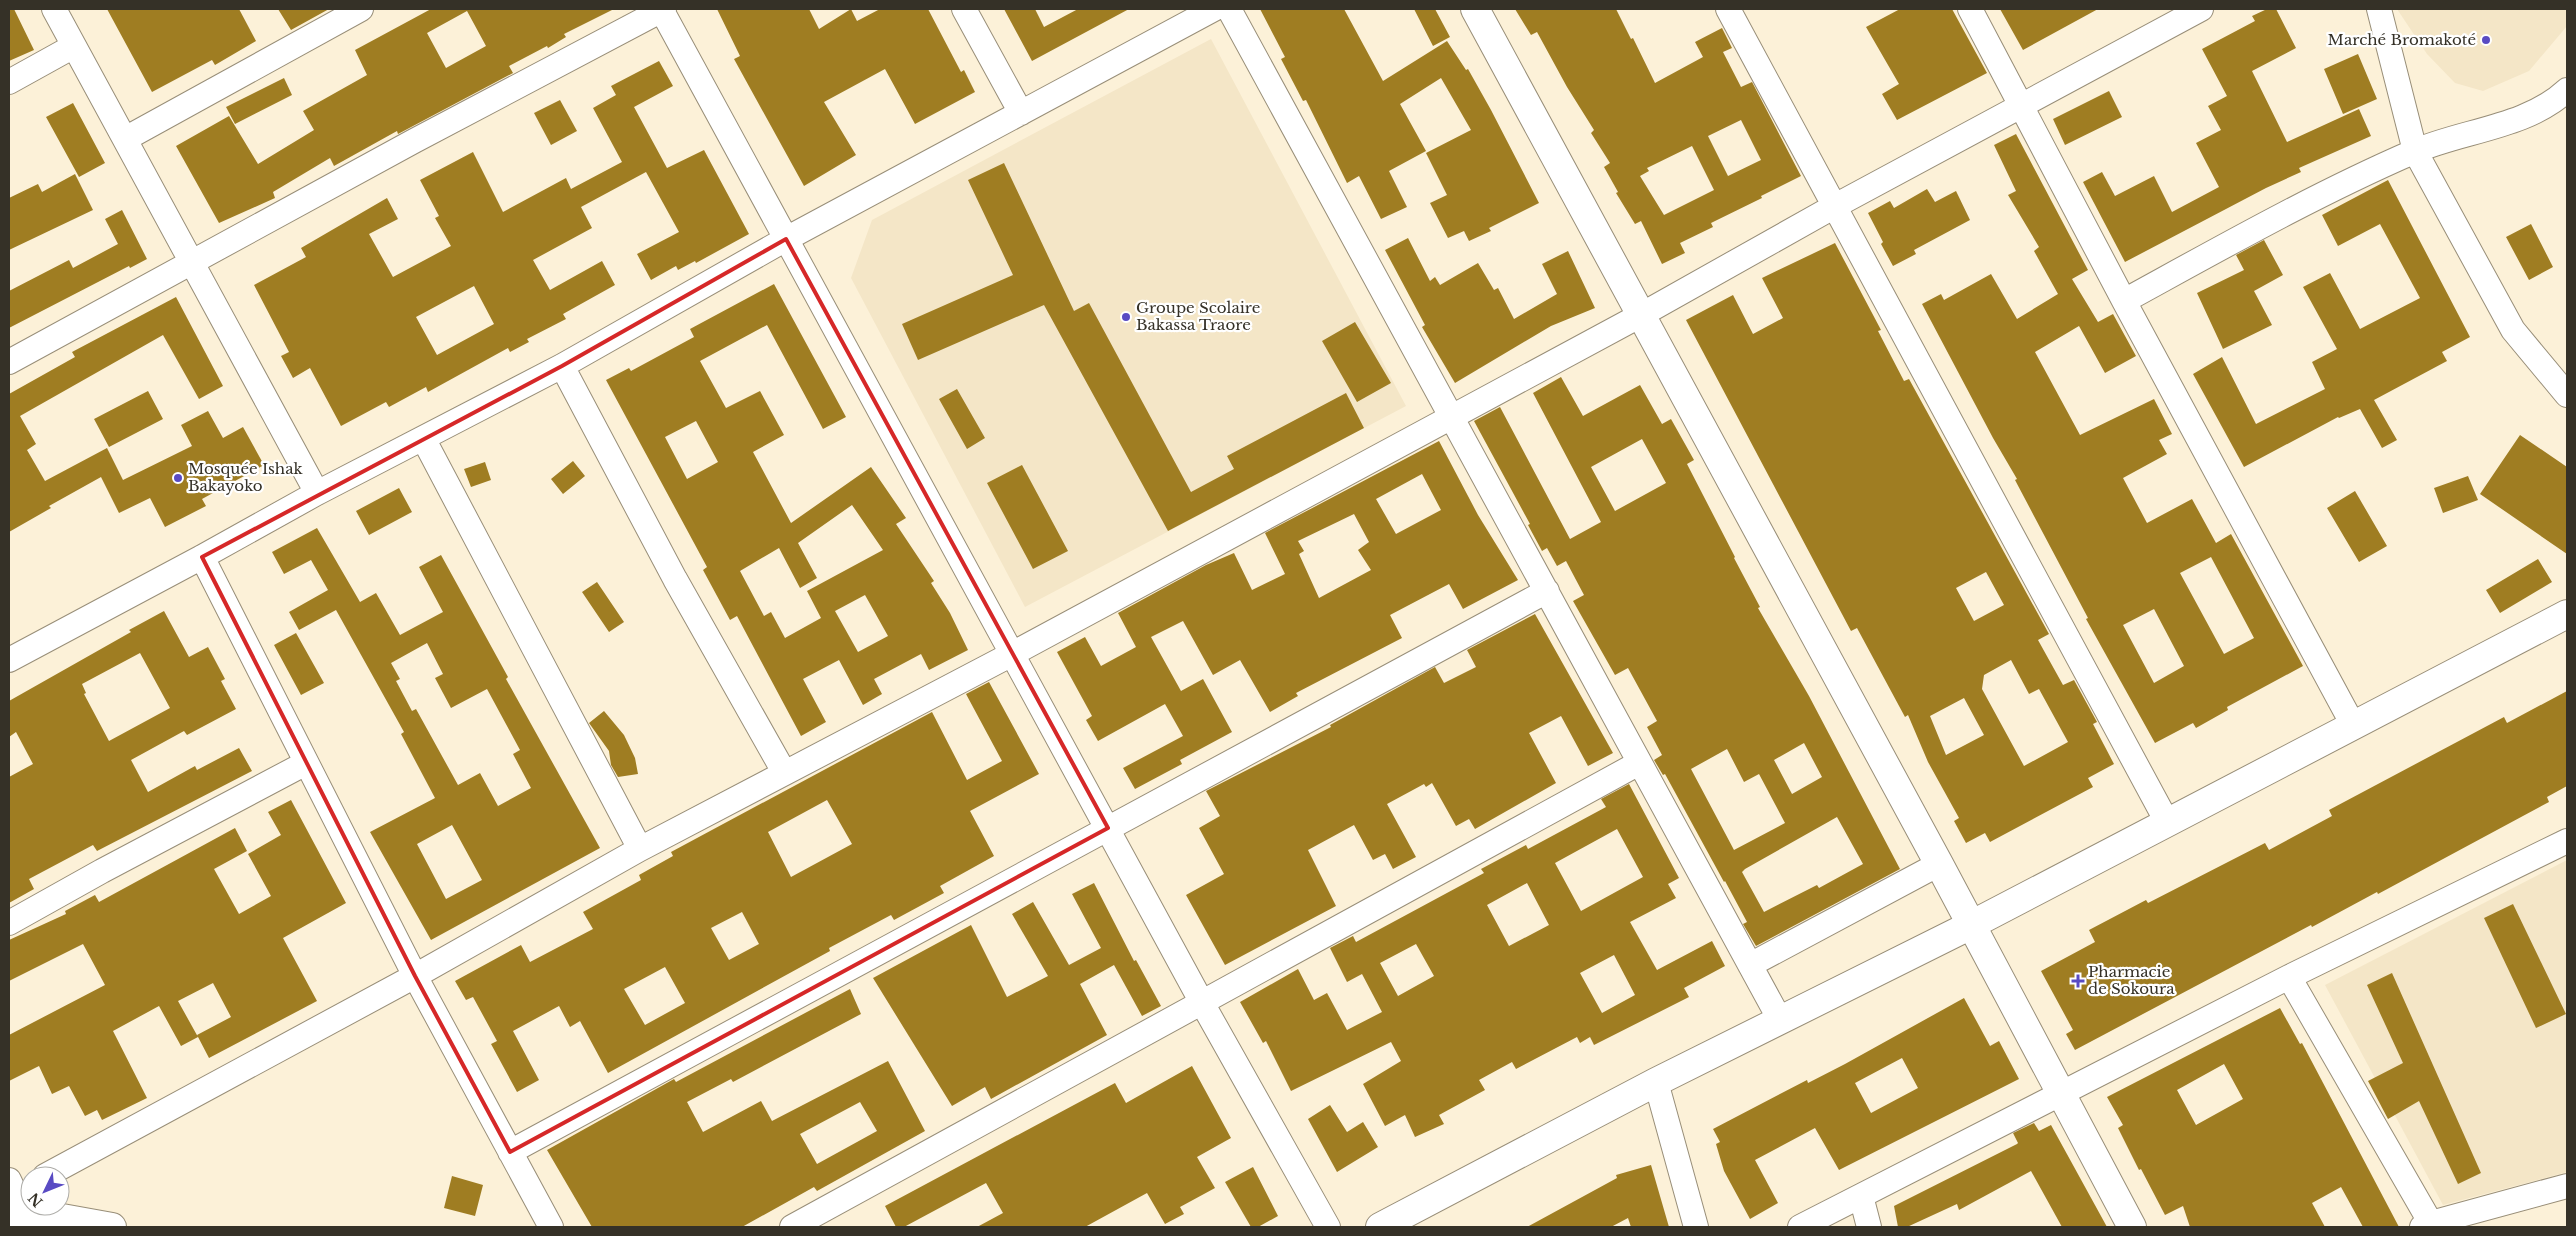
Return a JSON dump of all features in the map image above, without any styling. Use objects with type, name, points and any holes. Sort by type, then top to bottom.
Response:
[{"type":"main road","points":[[1475,9],[1939,864],[2132,1227]]},
{"type":"main road","points":[[1380,1227],[1656,1082],[1971,925],[2567,614]]},
{"type":"main road","points":[[18,1198],[62,1218],[112,1227]]},
{"type":"street","points":[[54,9],[317,493]]},
{"type":"street","points":[[124,138],[361,9]]},
{"type":"street","points":[[9,362],[422,137],[662,9],[1201,1001],[1328,1227]]},
{"type":"street","points":[[964,9],[1021,113]]},
{"type":"street","points":[[9,660],[202,558],[317,493],[562,366],[786,239],[1214,9]]},
{"type":"street","points":[[1230,9],[1780,1020]]},
{"type":"street","points":[[1728,9],[2167,822]]},
{"type":"street","points":[[1970,9],[2124,301],[2353,725]]},
{"type":"street","points":[[64,1166],[415,976],[640,849],[1012,654],[1641,315],[1836,206],[2201,9]]},
{"type":"street","points":[[2379,9],[2415,151],[2513,330],[2567,395]]},
{"type":"street","points":[[9,82],[74,46]]},
{"type":"street","points":[[2124,301],[2263,225],[2415,151],[2527,114],[2567,90]]},
{"type":"street","points":[[562,366],[675,579],[784,772]]},
{"type":"street","points":[[423,438],[640,849]]},
{"type":"street","points":[[202,558],[415,976],[551,1227]]},
{"type":"street","points":[[510,1152],[1546,591]]},
{"type":"street","points":[[9,924],[102,871],[306,763]]},
{"type":"street","points":[[792,1227],[1201,1001],[1639,763]]},
{"type":"street","points":[[1800,1227],[2061,1092],[2567,841]]},
{"type":"street","points":[[1750,965],[1939,864]]},
{"type":"street","points":[[2290,978],[2429,1226],[2567,1186]]},
{"type":"street","points":[[1656,1082],[1696,1227]]},
{"type":"street","points":[[1861,1196],[1869,1227]]},
{"type":"highlighted area","points":[[786,239],[1108,828],[510,1152],[415,976],[202,557],[562,366]]},
{"type":"shaded area","name":"Marché Bromakoté","points":[[2397,9],[2567,9],[2567,26],[2529,71],[2483,91],[2455,83],[2427,54]]},
{"type":"shaded area","points":[[1211,39],[1406,406],[1025,607],[851,278],[872,220]]},
{"type":"shaded area","points":[[2567,860],[2567,1172],[2443,1205],[2325,985]]},
{"type":"building","points":[[9,9],[14,9],[34,50],[9,61]]},
{"type":"building","points":[[107,9],[239,9],[256,41],[215,65],[212,60],[152,92]]},
{"type":"building","points":[[278,9],[329,9],[291,30]]},
{"type":"building","points":[[431,9],[614,9],[564,34],[566,37],[548,48],[547,46],[509,66],[513,73],[398,134],[397,131],[334,166],[330,158],[273,192],[275,198],[219,223],[176,146],[229,116],[258,164],[314,130],[303,111],[367,75],[355,50]],"holes":[[[467,11],[486,46],[446,68],[427,33]]]},
{"type":"building","points":[[717,9],[809,9],[819,29],[851,9],[857,21],[880,9],[928,9],[961,72],[964,70],[975,92],[915,124],[885,69],[824,102],[856,155],[804,186],[734,59],[740,56]]},
{"type":"building","points":[[1004,9],[1035,9],[1044,27],[1078,9],[1129,9],[1032,61]]},
{"type":"building","points":[[1260,9],[1344,9],[1383,81],[1447,41],[1466,70],[1468,69],[1539,203],[1489,228],[1491,231],[1469,241],[1464,231],[1448,238],[1430,203],[1447,195],[1426,153],[1471,130],[1441,78],[1400,104],[1426,151],[1389,171],[1407,207],[1381,219],[1359,176],[1347,183],[1306,100],[1303,101],[1281,59],[1285,57]]},
{"type":"building","points":[[1414,9],[1435,9],[1450,37],[1433,46]]},
{"type":"building","points":[[1515,9],[1616,9],[1631,39],[1633,38],[1655,83],[1703,57],[1695,42],[1722,28],[1732,48],[1723,52],[1741,87],[1752,82],[1801,176],[1711,223],[1713,227],[1680,243],[1685,253],[1662,264],[1641,221],[1635,224],[1616,193],[1618,192],[1604,167],[1610,163],[1591,133],[1594,130],[1567,87],[1537,32],[1531,35]],"holes":[[[1741,120],[1761,160],[1728,176],[1708,136]],[[1692,146],[1714,190],[1664,215],[1640,176],[1649,171],[1647,168]]]},
{"type":"building","points":[[1900,9],[1952,9],[1987,73],[1897,120],[1882,94],[1899,84],[1866,27]]},
{"type":"building","points":[[2000,9],[2098,9],[2023,50]]},
{"type":"building","points":[[2267,9],[2276,9],[2296,48],[2252,71],[2287,142],[2359,109],[2371,136],[2299,168],[2301,172],[2266,188],[2125,262],[2083,182],[2102,172],[2115,196],[2154,176],[2172,212],[2219,187],[2196,143],[2221,130],[2208,106],[2227,96],[2202,49],[2255,21],[2252,16]]},
{"type":"building","points":[[2358,54],[2377,99],[2343,114],[2324,69]]},
{"type":"building","points":[[659,61],[673,86],[634,107],[667,168],[704,150],[749,234],[696,263],[695,261],[678,270],[676,266],[651,280],[637,254],[679,232],[646,172],[581,207],[592,228],[533,260],[550,290],[602,261],[615,285],[563,314],[566,319],[527,339],[529,342],[510,352],[508,348],[428,392],[426,387],[389,407],[386,402],[341,426],[310,368],[293,378],[281,356],[289,352],[254,285],[306,257],[301,248],[387,198],[398,219],[369,234],[393,277],[451,246],[435,218],[439,216],[420,180],[473,152],[503,212],[566,178],[571,189],[622,162],[593,108],[616,95],[611,86]],"holes":[[[474,286],[494,324],[437,355],[416,317]]]},
{"type":"building","points":[[284,78],[292,95],[235,124],[226,107]]},
{"type":"building","points":[[2109,91],[2122,117],[2065,145],[2053,119]]},
{"type":"building","points":[[560,100],[577,131],[551,145],[534,113]]},
{"type":"building","points":[[73,103],[105,163],[79,177],[46,117]]},
{"type":"building","points":[[2016,134],[2088,270],[2072,279],[2098,322],[2113,314],[2136,356],[2105,373],[2079,326],[2035,352],[2080,435],[2154,399],[2172,434],[2159,440],[2167,454],[2123,478],[2147,523],[2192,499],[2216,543],[2231,534],[2303,666],[2227,707],[2228,710],[2196,728],[2193,723],[2155,743],[2086,619],[2088,618],[2015,480],[2017,479],[1993,438],[1922,304],[1941,294],[1944,300],[1991,274],[2017,319],[2058,294],[2034,251],[2039,247],[2008,195],[2016,191],[1994,145]],"holes":[[[2211,557],[2254,638],[2224,654],[2180,573]],[[2154,609],[2184,666],[2154,683],[2123,625]]]},
{"type":"building","points":[[1004,163],[1074,311],[1089,303],[1191,492],[1234,469],[1227,456],[1346,393],[1364,428],[1168,531],[1044,305],[918,360],[902,324],[1013,275],[968,180]]},
{"type":"building","points":[[75,174],[93,210],[9,250],[9,198],[38,184],[42,192]]},
{"type":"building","points":[[2388,180],[2470,337],[2442,352],[2447,361],[2374,400],[2397,440],[2382,448],[2360,409],[2338,417],[2244,467],[2193,374],[2222,357],[2256,424],[2325,389],[2312,362],[2337,349],[2303,287],[2330,273],[2360,329],[2420,298],[2380,224],[2338,246],[2322,215]]},
{"type":"building","points":[[1927,189],[1935,202],[1956,191],[1970,220],[1914,250],[1916,254],[1893,266],[1868,213],[1890,201],[1894,208]]},
{"type":"building","points":[[122,210],[147,259],[130,268],[129,266],[9,328],[9,291],[69,260],[73,268],[118,244],[105,219]]},
{"type":"building","points":[[2531,224],[2553,267],[2529,280],[2506,237]]},
{"type":"building","points":[[1408,238],[1430,281],[1435,277],[1440,285],[1478,263],[1494,290],[1498,288],[1514,319],[1557,294],[1542,264],[1568,251],[1595,308],[1551,326],[1455,383],[1422,327],[1425,325],[1385,250]]},
{"type":"building","points":[[2264,240],[2283,275],[2254,291],[2272,325],[2223,349],[2197,293],[2244,270],[2236,255]]},
{"type":"building","points":[[1835,243],[1881,330],[1878,331],[1904,381],[1909,379],[2049,634],[2038,640],[2063,685],[2074,680],[2097,722],[2093,724],[2114,764],[2088,778],[2093,787],[1990,842],[1985,833],[1966,843],[1954,821],[1959,818],[1928,762],[1908,715],[1905,717],[1857,628],[1851,631],[1686,320],[1733,295],[1753,334],[1783,318],[1762,278]],"holes":[[[1986,572],[2004,605],[1974,621],[1956,588]],[[2011,660],[2029,694],[2039,689],[2068,742],[2024,766],[1982,689],[1984,675]],[[1964,698],[1984,735],[1946,755],[1930,716]]]},
{"type":"building","points":[[774,284],[846,417],[823,429],[767,325],[700,361],[726,408],[760,391],[784,435],[753,452],[791,523],[871,467],[906,518],[896,524],[934,581],[931,583],[950,613],[968,650],[929,670],[921,654],[874,679],[882,694],[863,705],[839,660],[803,679],[826,722],[801,736],[737,616],[730,620],[703,570],[707,567],[606,380],[629,368],[631,371],[694,337],[690,329]],"holes":[[[696,421],[718,462],[687,479],[665,437]],[[852,505],[883,550],[807,591],[821,618],[785,638],[771,612],[764,616],[740,571],[779,548],[800,588],[817,578],[798,543]],[[865,595],[888,636],[858,652],[835,611]]]},
{"type":"building","points":[[176,297],[223,386],[199,399],[163,335],[20,416],[36,444],[27,450],[45,481],[107,448],[123,480],[192,446],[181,425],[208,411],[223,438],[243,427],[264,465],[202,499],[206,506],[165,527],[150,498],[119,513],[101,477],[49,506],[51,508],[9,532],[9,394],[75,357],[72,352]]},
{"type":"building","points":[[1355,322],[1391,383],[1357,402],[1322,341]]},
{"type":"building","points":[[1561,377],[1583,416],[1640,385],[1662,424],[1671,419],[1694,460],[1687,464],[1760,607],[1758,608],[1809,696],[1900,869],[1756,946],[1743,924],[1747,922],[1725,881],[1665,774],[1663,775],[1654,760],[1662,755],[1647,727],[1657,721],[1628,668],[1615,675],[1573,601],[1584,595],[1566,561],[1557,566],[1547,548],[1542,551],[1528,525],[1530,524],[1474,421],[1500,407],[1570,539],[1601,522],[1533,393]],"holes":[[[1642,439],[1666,483],[1615,511],[1591,467]],[[1804,743],[1822,777],[1792,794],[1774,760]],[[1727,749],[1744,782],[1759,774],[1785,823],[1734,850],[1691,769]],[[1837,817],[1863,864],[1819,888],[1817,885],[1764,912],[1742,872]]]},
{"type":"building","points":[[957,389],[985,438],[967,449],[939,399]]},
{"type":"building","points":[[148,391],[163,419],[109,447],[94,419]]},
{"type":"building","points":[[2520,435],[2567,467],[2567,554],[2480,494]]},
{"type":"building","points":[[1439,441],[1478,515],[1518,580],[1463,609],[1449,584],[1390,615],[1402,638],[1296,693],[1298,696],[1270,712],[1240,660],[1213,675],[1183,621],[1151,637],[1181,691],[1203,679],[1232,732],[1180,760],[1182,764],[1135,789],[1123,768],[1183,736],[1165,704],[1098,741],[1086,720],[1092,716],[1057,652],[1085,637],[1101,666],[1136,647],[1118,613],[1206,565],[1234,553],[1252,590],[1285,574],[1265,533]],"holes":[[[1422,474],[1441,510],[1396,534],[1376,499]],[[1354,514],[1369,542],[1358,550],[1371,570],[1319,598],[1299,554],[1304,551],[1298,541]]]},
{"type":"building","points":[[573,461],[585,476],[563,494],[551,479]]},
{"type":"building","points":[[485,462],[491,480],[471,487],[464,469]]},
{"type":"building","points":[[1022,465],[1068,551],[1033,569],[987,483]]},
{"type":"building","points":[[2468,476],[2478,500],[2443,513],[2434,488]]},
{"type":"building","points":[[399,488],[412,512],[369,535],[356,511]]},
{"type":"building","points":[[2355,491],[2387,546],[2359,562],[2327,508]]},
{"type":"building","points":[[317,528],[360,602],[376,593],[400,635],[443,612],[419,567],[441,555],[508,677],[506,679],[600,848],[431,940],[370,832],[435,798],[401,734],[404,732],[336,610],[299,630],[289,612],[328,590],[311,560],[284,574],[272,552]],"holes":[[[427,643],[443,674],[435,678],[451,708],[487,689],[520,750],[513,754],[531,788],[498,806],[480,773],[458,785],[416,709],[412,711],[396,681],[400,679],[391,663]],[[452,825],[482,880],[446,899],[417,844]]]},
{"type":"building","points":[[2538,559],[2552,582],[2500,613],[2486,590]]},
{"type":"building","points":[[597,582],[624,622],[609,632],[582,592]]},
{"type":"building","points":[[164,611],[189,657],[208,647],[225,679],[221,681],[236,709],[187,735],[184,731],[131,760],[148,792],[195,766],[197,770],[239,748],[252,771],[97,851],[93,845],[29,879],[34,889],[9,903],[9,777],[33,764],[16,732],[9,737],[9,701],[131,632],[129,630]],"holes":[[[140,653],[170,708],[109,741],[84,694],[86,693],[82,684]]]},
{"type":"building","points":[[1535,614],[1613,753],[1588,766],[1561,716],[1529,733],[1556,783],[1475,829],[1469,819],[1456,826],[1432,783],[1426,787],[1424,784],[1387,804],[1416,857],[1393,869],[1385,854],[1373,860],[1354,825],[1308,850],[1336,906],[1225,965],[1186,895],[1224,874],[1199,828],[1220,816],[1206,791],[1331,727],[1330,725],[1435,667],[1444,683],[1476,667],[1467,650]]},
{"type":"building","points":[[296,633],[324,683],[301,695],[274,645]]},
{"type":"building","points":[[989,682],[1039,774],[970,811],[994,856],[940,886],[944,893],[894,920],[891,915],[829,948],[830,951],[608,1073],[580,1021],[570,1027],[559,1006],[513,1031],[539,1080],[517,1092],[491,1044],[497,1041],[473,997],[466,1000],[455,981],[521,945],[530,962],[593,929],[583,912],[641,880],[639,875],[673,856],[671,852],[932,712],[967,780],[1002,761],[966,694]],"holes":[[[827,800],[852,844],[791,877],[768,832]],[[742,912],[759,944],[729,960],[711,928]],[[665,967],[685,1003],[645,1025],[624,989]]]},
{"type":"building","points":[[2567,691],[2567,786],[2547,797],[2549,802],[2378,894],[2377,892],[2312,927],[2311,925],[2075,1050],[2066,1034],[2073,1030],[2041,971],[2095,942],[2089,930],[2146,900],[2148,903],[2265,843],[2269,850],[2332,816],[2329,810],[2504,717],[2507,723]]},
{"type":"building","points":[[604,711],[624,735],[635,758],[638,774],[618,777],[611,765],[609,751],[589,723]]},
{"type":"building","points":[[1629,784],[1679,878],[1668,884],[1676,898],[1630,922],[1657,970],[1712,941],[1725,966],[1684,988],[1689,997],[1594,1045],[1590,1037],[1580,1043],[1577,1037],[1516,1069],[1512,1062],[1479,1080],[1485,1090],[1439,1115],[1444,1124],[1415,1137],[1405,1115],[1385,1126],[1363,1084],[1401,1061],[1391,1042],[1291,1091],[1266,1041],[1263,1043],[1240,1002],[1298,969],[1314,1000],[1327,993],[1347,1030],[1382,1012],[1362,974],[1347,982],[1330,948],[1353,936],[1356,942],[1484,873],[1481,869],[1526,845],[1528,849],[1606,807],[1601,799]],"holes":[[[1617,829],[1643,877],[1581,911],[1555,863]],[[1527,883],[1549,925],[1509,946],[1487,905]],[[1416,944],[1434,976],[1398,996],[1380,963]],[[1614,955],[1635,995],[1602,1013],[1580,973]]]},
{"type":"building","points":[[291,800],[346,903],[283,938],[317,1001],[209,1058],[197,1035],[231,1017],[213,983],[178,1001],[198,1037],[181,1046],[159,1006],[113,1031],[147,1098],[102,1120],[97,1110],[85,1116],[69,1086],[52,1094],[39,1066],[9,1081],[9,1035],[105,985],[83,944],[9,981],[9,940],[66,914],[65,911],[95,895],[99,902],[235,828],[247,851],[214,869],[239,914],[271,896],[248,854],[281,835],[268,812]]},
{"type":"building","points":[[1094,883],[1134,961],[1136,960],[1161,1006],[1142,1016],[1114,965],[1080,984],[1107,1035],[991,1099],[985,1087],[952,1106],[873,978],[971,925],[1007,997],[1048,976],[1012,914],[1033,902],[1069,965],[1101,948],[1072,894]]},
{"type":"building","points":[[2513,904],[2566,1014],[2536,1028],[2484,918]]},
{"type":"building","points":[[2392,973],[2481,1173],[2458,1184],[2419,1101],[2388,1119],[2368,1081],[2403,1063],[2367,985]]},
{"type":"building","points":[[850,989],[861,1014],[733,1082],[731,1079],[687,1102],[703,1132],[761,1101],[772,1121],[888,1061],[925,1131],[817,1191],[814,1187],[742,1227],[592,1227],[547,1150],[674,1079],[676,1082]],"holes":[[[860,1102],[877,1131],[817,1164],[800,1134]]]},
{"type":"building","points":[[1964,998],[1990,1046],[1999,1041],[2019,1079],[1839,1170],[1815,1128],[1755,1160],[1778,1203],[1750,1219],[1724,1171],[1716,1144],[1720,1142],[1713,1129],[1807,1080],[1808,1083]],"holes":[[[1902,1058],[1918,1088],[1871,1113],[1855,1083]]]},
{"type":"building","points":[[2280,1008],[2300,1044],[2302,1043],[2399,1227],[2363,1227],[2341,1187],[2312,1203],[2325,1227],[2190,1227],[2183,1206],[2165,1215],[2118,1128],[2123,1125],[2107,1097]],"holes":[[[2224,1064],[2243,1099],[2196,1125],[2177,1090]]]},
{"type":"building","points":[[1192,1066],[1231,1138],[1197,1157],[1215,1188],[1180,1207],[1184,1214],[1165,1224],[1147,1193],[1085,1227],[977,1227],[1003,1213],[986,1183],[904,1227],[896,1227],[885,1206],[1115,1083],[1126,1103]]},
{"type":"building","points":[[1330,1105],[1347,1132],[1363,1122],[1378,1147],[1337,1172],[1308,1119]]},
{"type":"building","points":[[2034,1123],[2039,1131],[2051,1125],[2107,1227],[2062,1227],[2031,1171],[1959,1210],[1957,1204],[1907,1227],[1898,1227],[1894,1206],[2017,1144],[2013,1133]]},
{"type":"building","points":[[1651,1165],[1669,1227],[1631,1227],[1628,1218],[1611,1227],[1527,1227],[1617,1178],[1616,1175]]},
{"type":"building","points":[[1253,1167],[1278,1216],[1258,1227],[1251,1227],[1225,1182]]},
{"type":"building","points":[[452,1176],[483,1185],[475,1216],[444,1208]]},
{"type":"place","name":"Marché Bromakoté","points":[[2486,40]]},
{"type":"place","name":"Groupe Scolaire Bakassa Traore","points":[[1126,317]]},
{"type":"place","name":"Mosquée Ishak Bakayoko","points":[[178,478]]},
{"type":"place","name":"Pharmacie de Sokoura","points":[[2078,981]]}]
